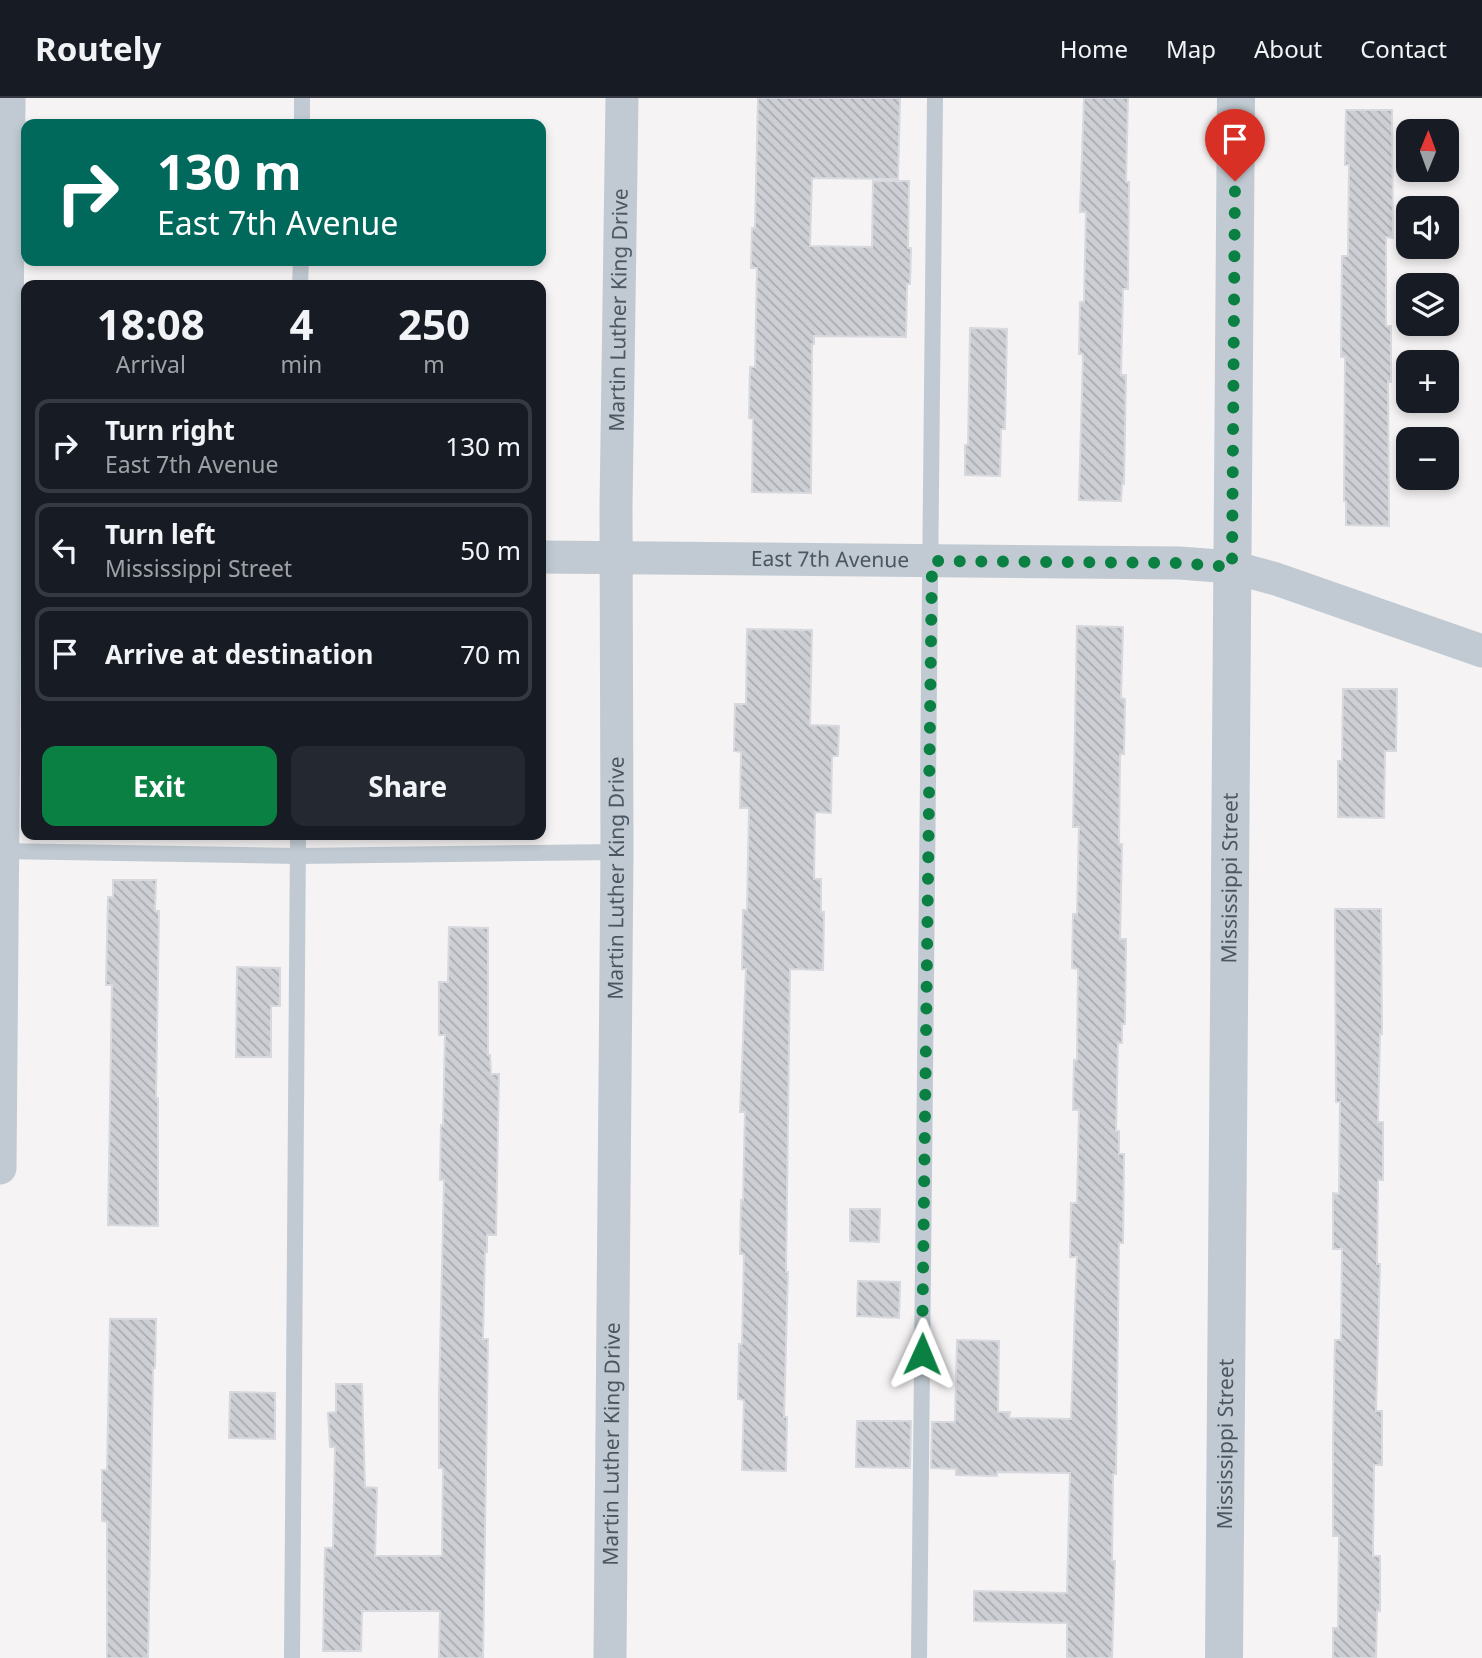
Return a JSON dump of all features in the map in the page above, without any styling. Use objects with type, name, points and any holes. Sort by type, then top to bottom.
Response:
[{"type":"street","points":[[0,1168],[3,851],[10,551],[9,98]]},
{"type":"street","name":"Martin Luther King Drive","points":[[610,1658],[617,852],[616,558],[622,98]]},
{"type":"street","name":"Mississippi Street","points":[[1224,1658],[1236,98]]},
{"type":"street","name":"East 7th Avenue","points":[[546,557],[1179,563],[1232,567],[1276,579],[1482,651]]},
{"type":"lane","points":[[302,98],[302,119]]},
{"type":"lane","points":[[919,1658],[935,98]]},
{"type":"lane","points":[[292,1658],[298,840]]},
{"type":"lane","points":[[3,851],[299,856],[617,852]]},
{"type":"building","points":[[758,98],[900,98],[898,179],[812,178],[810,246],[872,247],[873,181],[909,181],[908,248],[911,248],[906,337],[814,336],[811,493],[752,492],[753,419],[749,418],[750,367],[755,367],[757,268],[751,268],[752,228],[755,228]]},
{"type":"building","points":[[1084,98],[1128,98],[1128,289],[1123,289],[1121,375],[1126,375],[1124,484],[1121,501],[1079,500],[1083,354],[1079,354],[1080,302],[1084,302],[1086,212],[1080,212]]},
{"type":"building","points":[[1346,110],[1392,110],[1393,238],[1386,237],[1386,326],[1391,326],[1391,382],[1388,382],[1389,526],[1346,525],[1345,357],[1341,357],[1342,256],[1348,256],[1349,165],[1345,165]]},
{"type":"building","points":[[970,328],[1007,329],[1005,429],[1001,429],[1000,476],[965,475]]},
{"type":"building","points":[[1077,626],[1123,627],[1121,698],[1125,699],[1124,754],[1120,754],[1119,844],[1122,844],[1120,939],[1126,939],[1125,1024],[1122,1024],[1122,1043],[1118,1043],[1116,1131],[1119,1131],[1119,1154],[1124,1154],[1123,1243],[1119,1243],[1116,1474],[1113,1474],[1112,1561],[1115,1561],[1112,1658],[1067,1658],[1067,1623],[974,1621],[974,1591],[1067,1593],[1070,1473],[997,1472],[997,1476],[956,1475],[956,1469],[931,1468],[932,1422],[955,1422],[957,1340],[999,1341],[998,1412],[1010,1412],[1009,1418],[1071,1419],[1077,1257],[1070,1257],[1071,1203],[1077,1203],[1079,1110],[1073,1110],[1074,1060],[1077,1060],[1078,969],[1072,968],[1073,914],[1077,914],[1079,827],[1073,827]]},
{"type":"building","points":[[747,629],[812,630],[810,725],[839,726],[838,756],[832,756],[831,813],[815,812],[814,879],[821,879],[821,912],[824,912],[823,970],[790,969],[784,1417],[787,1417],[786,1471],[742,1470],[744,1400],[738,1399],[744,1254],[740,1254],[745,1112],[740,1112],[746,969],[742,969],[743,910],[747,910],[749,808],[740,808],[741,752],[734,751],[735,704],[746,704]]},
{"type":"building","points":[[1343,689],[1397,689],[1396,751],[1385,751],[1384,818],[1338,817],[1338,761],[1342,761]]},
{"type":"building","points":[[113,880],[156,880],[155,911],[159,911],[156,1098],[158,1226],[108,1225],[112,985],[106,985],[108,897],[113,897]]},
{"type":"building","points":[[1335,909],[1381,909],[1382,1034],[1378,1122],[1383,1122],[1383,1180],[1378,1180],[1377,1264],[1380,1264],[1376,1411],[1382,1411],[1382,1465],[1374,1465],[1373,1556],[1380,1556],[1380,1611],[1377,1611],[1376,1658],[1333,1658],[1333,1628],[1338,1628],[1339,1536],[1333,1536],[1335,1340],[1341,1340],[1342,1249],[1333,1249],[1333,1193],[1339,1194],[1340,1102],[1336,1102]]},
{"type":"building","points":[[449,927],[488,928],[488,1055],[491,1074],[499,1074],[496,1235],[487,1235],[485,1252],[483,1339],[488,1339],[483,1658],[439,1658],[440,1611],[362,1611],[361,1651],[323,1651],[325,1548],[333,1548],[335,1447],[330,1447],[328,1413],[336,1412],[336,1384],[362,1384],[365,1487],[377,1488],[375,1556],[442,1556],[443,1468],[439,1468],[439,1398],[444,1180],[440,1180],[445,1035],[439,1035],[439,982],[448,982]]},
{"type":"building","points":[[237,967],[280,968],[280,1006],[271,1006],[271,1057],[236,1057]]},
{"type":"building","points":[[850,1209],[880,1209],[879,1242],[850,1241]]},
{"type":"building","points":[[858,1281],[900,1282],[899,1318],[857,1316]]},
{"type":"building","points":[[110,1319],[156,1319],[148,1658],[107,1658],[107,1522],[102,1521],[102,1470],[107,1470]]},
{"type":"building","points":[[230,1392],[275,1393],[275,1439],[229,1438]]},
{"type":"building","points":[[857,1421],[911,1421],[910,1468],[856,1467]]},
{"type":"route","points":[[922,1354],[932,561],[1179,563],[1232,567],[1235,181]]}]
